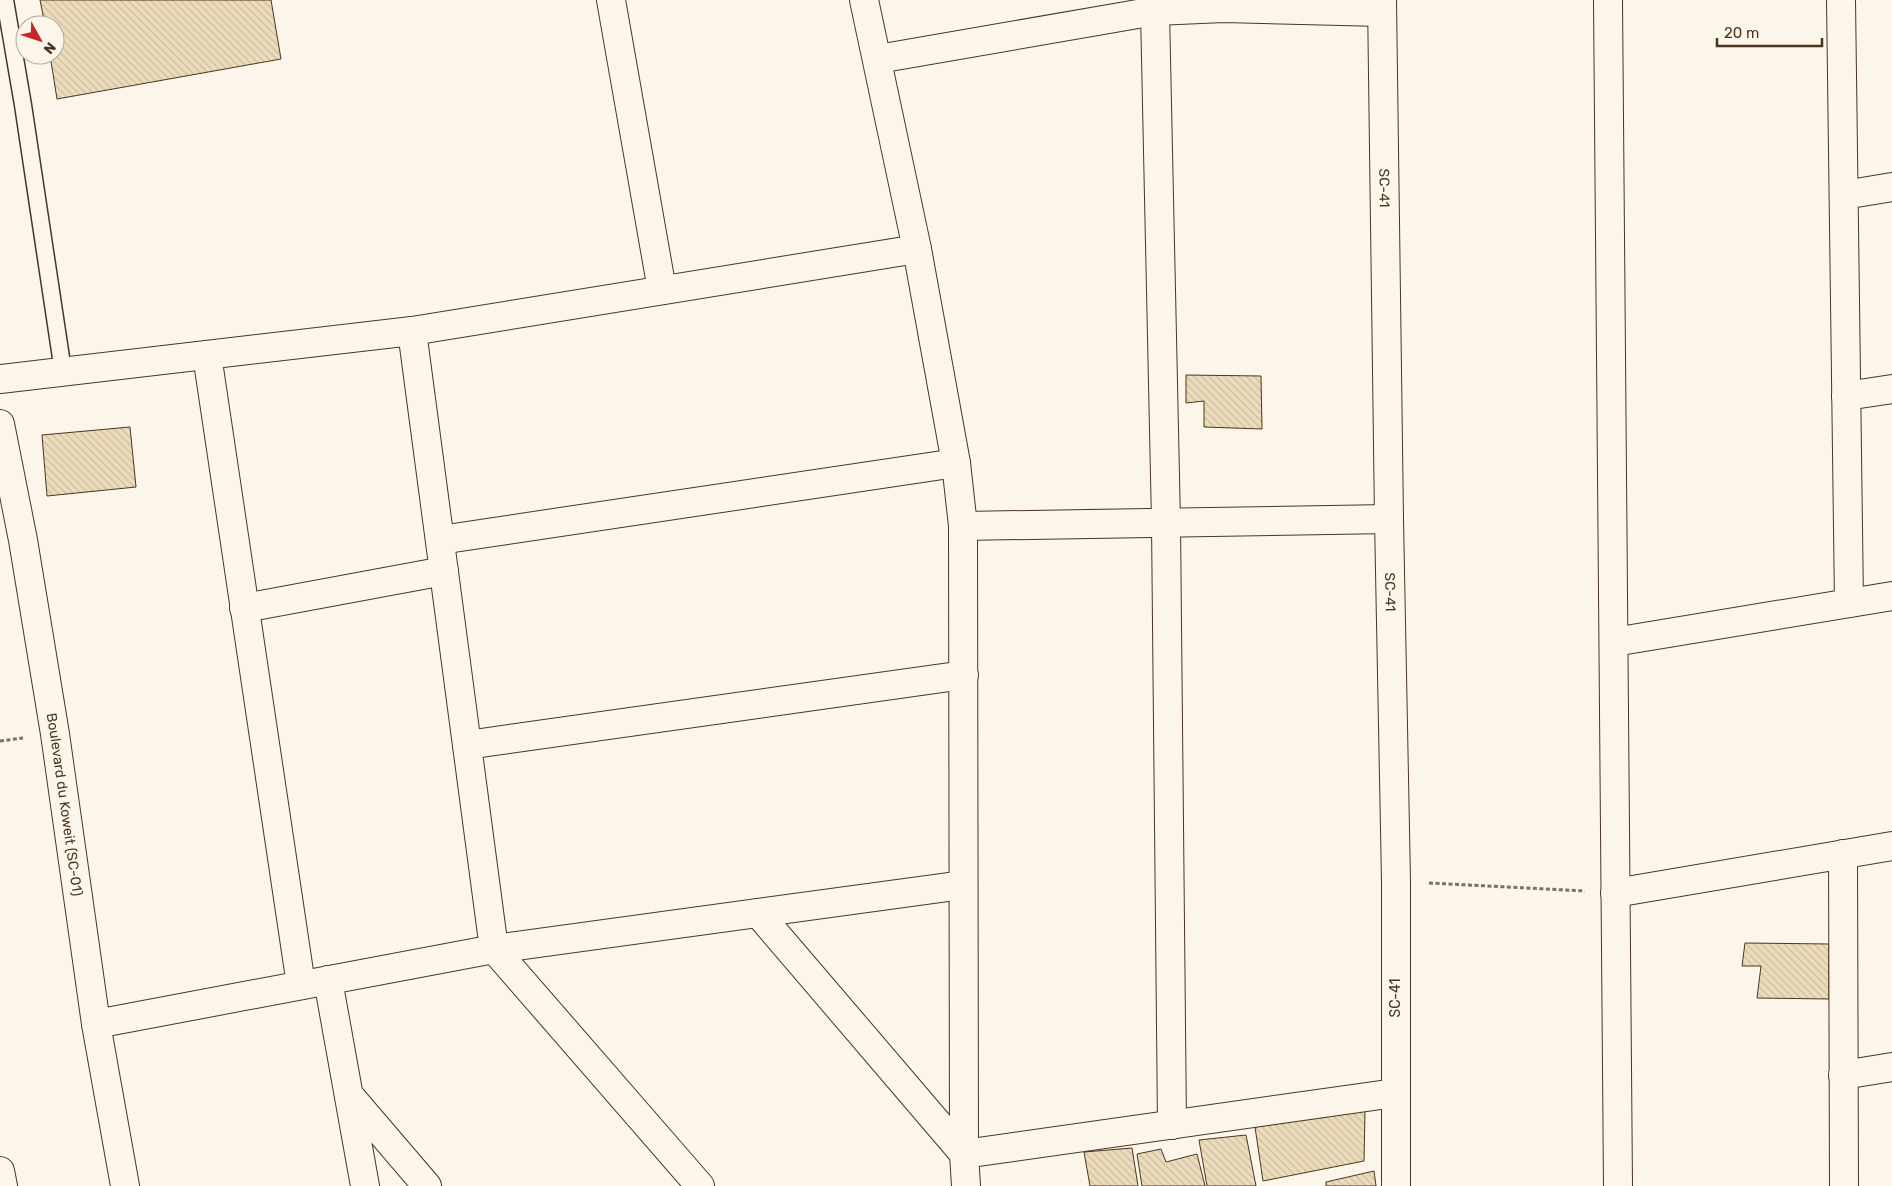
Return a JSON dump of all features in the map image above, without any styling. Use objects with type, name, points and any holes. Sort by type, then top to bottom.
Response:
[{"type":"street","points":[[611,0],[662,290]]},
{"type":"street","points":[[864,0],[917,249],[956,463],[964,526],[963,885],[964,1154],[966,1186]]},
{"type":"street","points":[[1608,0],[1618,1186]]},
{"type":"street","points":[[1841,0],[1849,603]]},
{"type":"street","points":[[878,59],[1155,11],[1224,4],[1382,6]]},
{"type":"street","name":"SC-41","points":[[1382,6],[1396,881],[1396,1186]]},
{"type":"street","points":[[1155,11],[1166,523],[1172,1125]]},
{"type":"street","points":[[1844,195],[1892,187]]},
{"type":"street","points":[[0,379],[412,331],[917,249]]},
{"type":"street","points":[[412,331],[494,949],[700,1186]]},
{"type":"street","points":[[206,355],[301,985]]},
{"type":"street","points":[[1846,396],[1892,389]]},
{"type":"street","name":"Boulevard du Koweit (SC-01)","points":[[0,424],[24,549],[55,734],[96,1024],[125,1186]]},
{"type":"street","points":[[440,540],[956,463]]},
{"type":"street","points":[[964,526],[1389,520]]},
{"type":"street","points":[[244,608],[444,571]]},
{"type":"street","points":[[1614,642],[1892,596]]},
{"type":"street","points":[[467,745],[964,675]]},
{"type":"street","points":[[1615,893],[1892,846]]},
{"type":"street","points":[[1843,854],[1844,1186]]},
{"type":"street","points":[[96,1024],[494,949],[963,885]]},
{"type":"street","points":[[758,912],[964,1154]]},
{"type":"street","points":[[328,980],[365,1186]]},
{"type":"street","points":[[1843,1075],[1892,1067]]},
{"type":"street","points":[[964,1154],[1395,1093]]},
{"type":"street","points":[[348,1095],[427,1186]]},
{"type":"street","points":[[0,1171],[3,1186]]},
{"type":"lane","points":[[4,0],[23,105],[62,371]]},
{"type":"path","points":[[1396,881],[1615,893]]},
{"type":"building","points":[[40,0],[271,0],[281,59],[57,99],[52,65],[65,65],[65,15],[43,15]]},
{"type":"building","points":[[1186,375],[1261,376],[1262,429],[1204,427],[1204,401],[1186,403]]},
{"type":"building","points":[[130,427],[136,487],[47,496],[42,435]]},
{"type":"building","points":[[1745,943],[1829,944],[1829,999],[1757,998],[1761,966],[1742,966]]},
{"type":"building","points":[[1365,1111],[1364,1161],[1263,1181],[1255,1127]]},
{"type":"building","points":[[1246,1135],[1256,1186],[1207,1186],[1199,1140]]},
{"type":"building","points":[[1132,1148],[1138,1186],[1090,1186],[1084,1152]]},
{"type":"building","points":[[1161,1149],[1166,1162],[1197,1154],[1205,1186],[1142,1186],[1137,1154]]},
{"type":"building","points":[[1374,1171],[1376,1186],[1326,1186],[1326,1182]]}]
